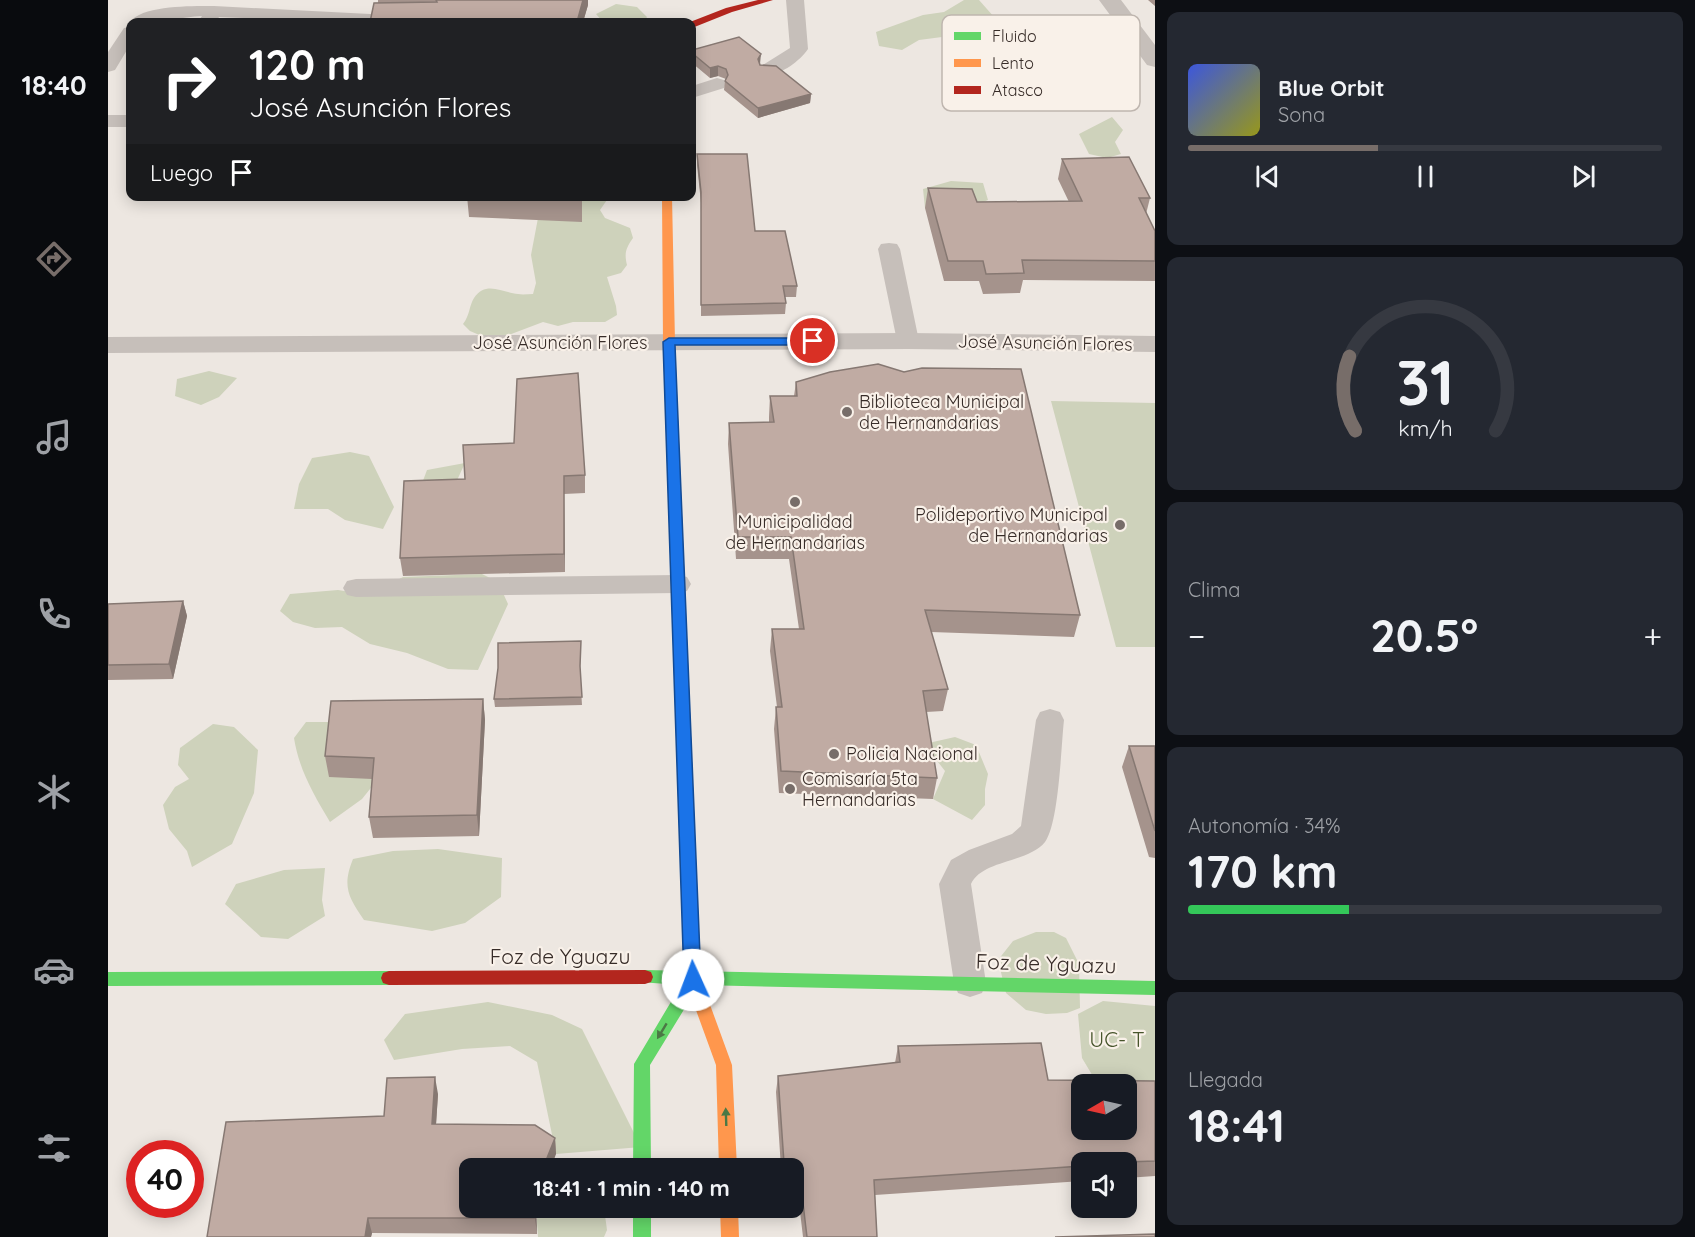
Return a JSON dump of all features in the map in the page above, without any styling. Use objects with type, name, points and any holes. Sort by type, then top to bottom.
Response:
[{"type":"street","points":[[696,23],[729,10],[769,0]]},
{"type":"street","points":[[1110,0],[1121,15]]},
{"type":"street","points":[[1140,40],[1155,60]]},
{"type":"street","points":[[667,201],[669,342],[693,980],[724,1065],[728,1158]]},
{"type":"street","name":"José Asunción Flores","points":[[108,345],[908,341],[1155,344]]},
{"type":"street","name":"Foz de Yguazu","points":[[108,979],[637,977],[693,980],[1155,988]]},
{"type":"street","points":[[642,1158],[642,1064],[693,980]]},
{"type":"street","points":[[642,1218],[642,1237]]},
{"type":"street","points":[[729,1218],[730,1237]]},
{"type":"lane","points":[[768,70],[795,55],[799,49],[795,0]]},
{"type":"lane","points":[[148,18],[176,10],[210,17],[254,18]]},
{"type":"lane","points":[[108,66],[126,38]]},
{"type":"lane","points":[[696,91],[717,84]]},
{"type":"lane","points":[[108,121],[126,121]]},
{"type":"lane","points":[[889,249],[908,341]]},
{"type":"lane","points":[[356,588],[678,584]]},
{"type":"lane","points":[[970,983],[956,884],[962,869],[980,859],[1023,843],[1034,833],[1038,822],[1050,720]]},
{"type":"green space","points":[[964,0],[979,0],[992,15],[942,15],[942,37],[919,40],[902,50],[879,46],[876,32],[923,15],[944,12]]},
{"type":"green space","points":[[616,4],[637,7],[647,17],[600,18],[596,14]]},
{"type":"green space","points":[[1112,117],[1123,130],[1115,142],[1121,154],[1107,158],[1089,154],[1079,134]]},
{"type":"green space","points":[[951,181],[983,183],[988,200],[969,208],[925,208],[923,189]]},
{"type":"green space","points":[[566,201],[606,201],[600,210],[605,218],[630,228],[633,238],[626,251],[627,265],[621,273],[607,277],[617,315],[605,322],[573,322],[558,326],[543,322],[501,338],[484,337],[470,331],[463,324],[472,301],[484,290],[495,289],[533,294],[536,283],[531,255],[538,218]]},
{"type":"green space","points":[[209,371],[237,378],[219,397],[201,405],[175,396],[177,379]]},
{"type":"green space","name":"Polideportivo Municipal de Hernandarias","points":[[1051,401],[1155,403],[1155,647],[1116,647]]},
{"type":"green space","points":[[350,452],[369,456],[394,507],[383,529],[345,520],[328,509],[294,509],[299,484],[312,458]]},
{"type":"green space","points":[[465,463],[453,489],[421,486],[427,470]]},
{"type":"green space","points":[[482,574],[498,582],[508,604],[478,670],[448,669],[407,653],[370,644],[342,627],[315,628],[293,622],[280,611],[290,594],[338,590],[369,595],[403,577]]},
{"type":"green space","points":[[306,722],[335,722],[378,779],[362,799],[330,822],[308,782],[296,750],[294,738]]},
{"type":"green space","points":[[213,724],[234,727],[258,750],[254,793],[232,844],[192,867],[187,851],[169,829],[163,805],[175,787],[189,779],[178,765],[180,748]]},
{"type":"green space","points":[[955,737],[976,745],[988,774],[985,805],[972,820],[933,799],[945,771],[924,744]]},
{"type":"green space","points":[[438,849],[502,858],[501,897],[465,923],[432,931],[364,920],[348,891],[348,877],[353,859],[393,851]]},
{"type":"green space","points":[[325,868],[322,900],[325,916],[288,939],[261,937],[225,904],[236,884],[284,870]]},
{"type":"green space","name":"UC- T","points":[[1036,932],[1054,932],[1066,938],[1079,964],[1080,1008],[1067,1013],[1046,1014],[1026,1010],[1006,993],[998,960],[1013,941]]},
{"type":"green space","name":"UC- T","points":[[1103,1001],[1155,1006],[1155,1108],[1137,1093],[1137,1074],[1092,1074],[1082,1058],[1078,1014]]},
{"type":"green space","points":[[488,1002],[552,1015],[582,1029],[641,1147],[556,1154],[537,1062],[510,1046],[462,1049],[394,1060],[384,1040],[405,1014]]},
{"type":"green space","points":[[537,1218],[605,1218],[607,1230],[604,1237],[538,1237]]},
{"type":"building","points":[[436,0],[583,0],[578,18],[371,18],[374,3],[437,2]]},
{"type":"building","points":[[739,37],[761,54],[758,59],[760,65],[776,66],[811,94],[758,108],[725,81],[728,75],[726,69],[718,66],[710,68],[696,56],[696,49]]},
{"type":"building","points":[[697,154],[747,154],[755,231],[785,231],[797,286],[783,286],[786,303],[701,305],[701,192]]},
{"type":"building","points":[[1129,157],[1150,198],[1139,198],[1155,231],[1155,261],[1022,260],[1024,273],[986,274],[983,261],[948,261],[928,188],[972,189],[977,202],[1082,201],[1062,159]]},
{"type":"building","points":[[878,364],[904,372],[922,368],[1021,369],[1080,615],[925,610],[948,689],[923,691],[937,778],[781,771],[776,707],[782,707],[772,629],[804,629],[791,537],[738,537],[729,423],[774,422],[770,396],[797,396],[796,382],[830,372]]},
{"type":"building","points":[[578,373],[585,475],[564,476],[564,554],[400,558],[404,481],[465,479],[463,445],[514,443],[517,379]]},
{"type":"building","points":[[183,601],[169,664],[108,665],[108,604]]},
{"type":"building","points":[[581,641],[582,697],[494,699],[498,643]]},
{"type":"building","points":[[483,699],[477,815],[369,817],[374,758],[325,756],[331,701]]},
{"type":"building","points":[[1129,746],[1155,746],[1155,831]]},
{"type":"building","points":[[1041,1043],[1048,1080],[1071,1080],[1071,1140],[1137,1140],[1137,1081],[1155,1081],[1155,1161],[1137,1162],[1137,1152],[1071,1152],[1071,1167],[874,1180],[877,1237],[807,1237],[804,1212],[804,1158],[784,1158],[778,1076],[900,1062],[898,1046]]},
{"type":"building","points":[[435,1077],[432,1124],[535,1125],[555,1138],[547,1158],[459,1158],[459,1218],[368,1218],[365,1237],[207,1237],[226,1122],[384,1116],[387,1078]]},
{"type":"building","points":[[1155,1234],[1155,1237],[1055,1237]]},
{"type":"traffic: fast","points":[[645,977],[1155,988]]},
{"type":"traffic: fast","points":[[108,979],[389,978]]},
{"type":"traffic: fast","points":[[642,1158],[642,1064],[693,980]]},
{"type":"traffic: fast","points":[[642,1218],[642,1237]]},
{"type":"traffic: slow","points":[[667,201],[669,342],[682,686]]},
{"type":"traffic: slow","points":[[690,911],[693,980],[724,1065],[728,1158]]},
{"type":"traffic: slow","points":[[729,1218],[730,1237]]},
{"type":"traffic: jam","points":[[696,23],[729,10],[769,0]]},
{"type":"traffic: jam","points":[[682,686],[690,911]]},
{"type":"traffic: jam","points":[[389,978],[645,977]]},
{"type":"place","name":"Biblioteca Municipal de Hernandarias","points":[[847,412]]},
{"type":"place","name":"Municipalidad de Hernandarias","points":[[795,502]]},
{"type":"place","name":"Polideportivo Municipal de Hernandarias","points":[[1120,525]]},
{"type":"place","name":"Policia Nacional","points":[[834,754]]},
{"type":"place","name":"Comisaría 5ta Hernandarias","points":[[790,789]]},
{"type":"route","points":[[693,980],[669,342],[813,341]]}]
